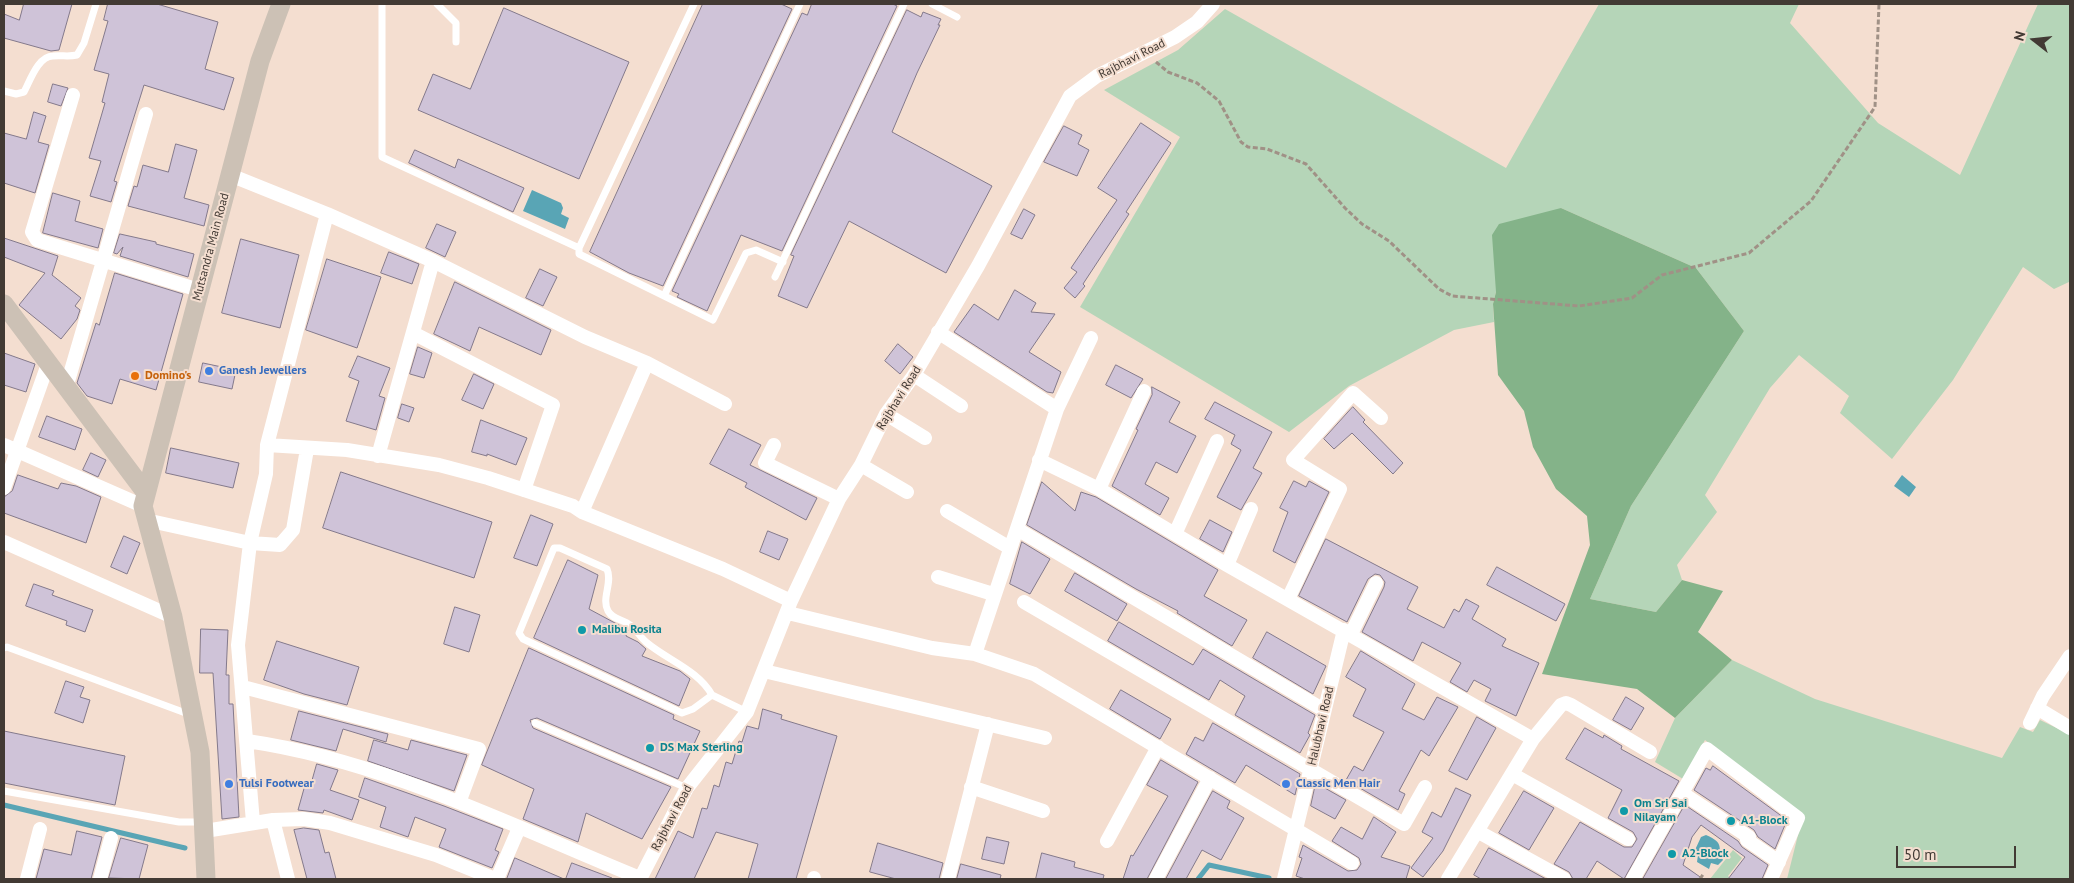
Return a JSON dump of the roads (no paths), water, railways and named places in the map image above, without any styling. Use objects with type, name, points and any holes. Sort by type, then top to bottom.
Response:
[{"type":"street","name":"Mutsandra Main Road","points":[[145,506],[199,290],[260,61],[281,4]]},
{"type":"street","name":"Rajbhavi Road","points":[[640,879],[686,788],[747,712],[790,607],[839,499],[861,465],[886,414],[914,375],[978,266],[1070,96],[1096,76],[1175,37],[1197,22],[1213,4]]},
{"type":"street","points":[[73,95],[32,232],[36,240],[199,290]]},
{"type":"street","points":[[66,388],[146,114]]},
{"type":"street","points":[[230,175],[326,214],[433,261],[585,337],[647,363],[725,404]]},
{"type":"street","points":[[253,822],[238,645],[250,543],[266,474],[267,445],[326,214]]},
{"type":"street","points":[[378,456],[433,261]]},
{"type":"street","points":[[4,304],[66,388],[145,506],[173,617],[200,752],[206,879]]},
{"type":"street","points":[[938,332],[1057,409]]},
{"type":"street","points":[[413,333],[553,405],[524,490]]},
{"type":"street","points":[[974,654],[1057,409],[1091,338]]},
{"type":"street","points":[[582,512],[647,363]]},
{"type":"street","points":[[4,488],[10,447],[48,364]]},
{"type":"street","points":[[914,375],[961,406]]},
{"type":"street","points":[[1099,489],[1144,391]]},
{"type":"street","points":[[1288,599],[1340,489],[1293,460],[1354,393],[1381,418]]},
{"type":"street","points":[[886,414],[925,438]]},
{"type":"street","points":[[1175,534],[1217,441]]},
{"type":"street","points":[[267,445],[347,450],[439,466],[524,490],[573,506],[582,512],[723,569],[790,607],[932,648],[974,654],[1034,674],[1352,863]]},
{"type":"street","points":[[774,445],[765,462],[839,499]]},
{"type":"street","points":[[10,447],[145,506],[250,543],[280,545],[293,530],[307,449]]},
{"type":"street","points":[[1040,460],[1099,489],[1533,739]]},
{"type":"street","points":[[861,465],[908,492]]},
{"type":"street","points":[[1227,564],[1250,508]]},
{"type":"street","points":[[947,511],[1010,548]]},
{"type":"street","points":[[1017,529],[1324,710]]},
{"type":"street","points":[[4,542],[173,617]]},
{"type":"street","points":[[938,578],[993,594]]},
{"type":"street","name":"Halubhavi Road","points":[[1284,879],[1295,829],[1312,769],[1324,710],[1348,632],[1376,583]]},
{"type":"street","points":[[1024,602],[1404,824],[1425,787]]},
{"type":"street","points":[[2030,723],[2037,708],[2070,656]]},
{"type":"street","points":[[764,671],[1044,738]]},
{"type":"street","points":[[243,687],[479,749],[460,800]]},
{"type":"street","points":[[1448,879],[1533,739],[1561,705],[1566,703],[1650,752]]},
{"type":"street","points":[[2037,708],[2070,728]]},
{"type":"street","points":[[948,879],[988,724]]},
{"type":"street","points":[[247,741],[297,750],[460,800],[519,828],[640,879]]},
{"type":"street","points":[[1107,841],[1158,747]]},
{"type":"street","points":[[1633,879],[1707,749],[1798,818],[1771,879]]},
{"type":"street","points":[[1512,774],[1628,839]]},
{"type":"street","points":[[1156,879],[1210,778]]},
{"type":"street","points":[[971,787],[1043,811]]},
{"type":"street","points":[[1682,793],[1749,837],[1747,840],[1779,862]]},
{"type":"street","points":[[204,826],[304,819],[330,823],[436,855],[496,879],[519,828]]},
{"type":"street","points":[[272,820],[288,879]]},
{"type":"street","points":[[27,879],[40,830]]},
{"type":"street","points":[[1477,831],[1564,879]]},
{"type":"street","points":[[100,879],[111,838]]},
{"type":"lane","points":[[4,91],[16,94],[24,92],[43,59],[51,56],[69,57],[77,55],[84,43],[96,4]]},
{"type":"lane","points":[[382,4],[382,157],[579,248]]},
{"type":"lane","points":[[437,4],[456,23],[456,42]]},
{"type":"lane","points":[[694,4],[579,248],[578,254],[713,320],[746,253],[756,250],[783,262]]},
{"type":"lane","points":[[664,296],[800,4]]},
{"type":"lane","points":[[775,277],[904,4]]},
{"type":"lane","points":[[932,4],[957,17]]},
{"type":"lane","points":[[712,695],[694,709],[682,713],[523,639],[519,633],[554,548],[560,548],[607,570],[610,576],[605,602],[612,617],[630,625],[650,645],[692,673],[708,687],[712,695],[747,712]]},
{"type":"lane","points":[[4,648],[7,647],[193,716]]},
{"type":"lane","points":[[535,723],[686,788]]},
{"type":"lane","points":[[4,791],[204,826]]},
{"type":"water","points":[[532,190],[561,203],[563,208],[561,214],[569,218],[565,229],[523,211]]},
{"type":"water","points":[[1902,475],[1916,487],[1909,497],[1894,486]]},
{"type":"water","points":[[1706,835],[1718,843],[1723,860],[1718,865],[1711,863],[1709,869],[1697,862],[1698,855],[1695,850],[1701,837]]},
{"type":"waterway","points":[[4,805],[185,848]]},
{"type":"waterway","points":[[1198,879],[1209,865],[1269,878]]},
{"type":"place","name":"Ganesh Jewellers","points":[[209,371]]},
{"type":"place","name":"Domino's","points":[[135,376]]},
{"type":"place","name":"Malibu Rosita","points":[[582,630]]},
{"type":"place","name":"DS Max Sterling","points":[[650,748]]},
{"type":"place","name":"Tulsi Footwear","points":[[229,784]]},
{"type":"place","name":"Classic Men Hair","points":[[1286,784]]},
{"type":"place","name":"Om Sri Sai Nilayam","points":[[1624,811]]},
{"type":"place","name":"A1-Block","points":[[1731,821]]},
{"type":"place","name":"A2-Block","points":[[1672,854]]}]
